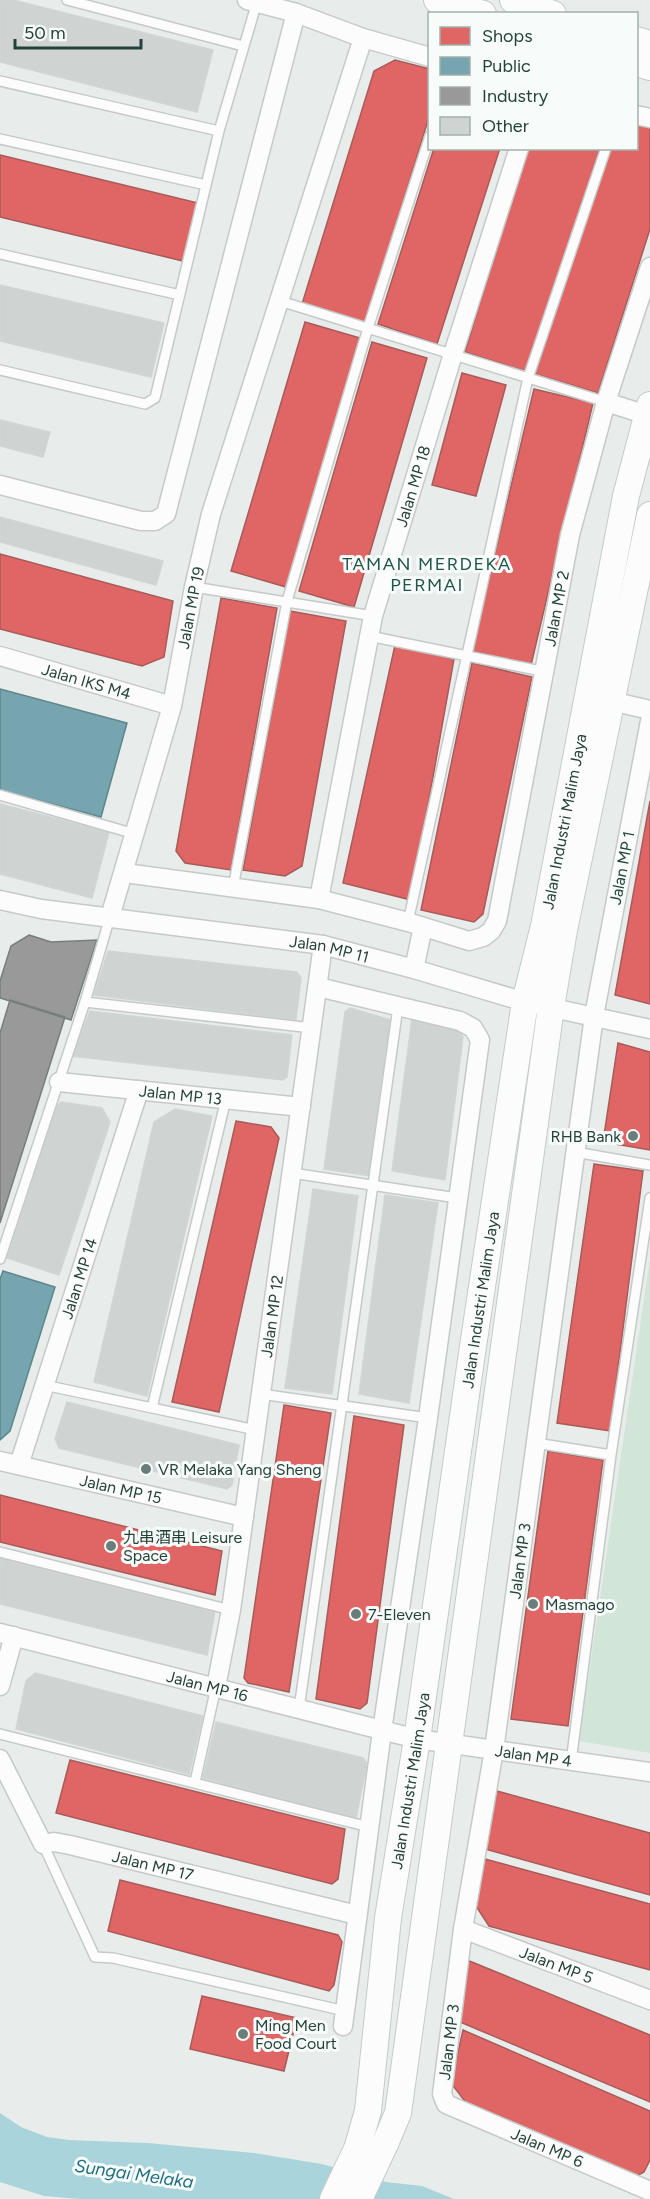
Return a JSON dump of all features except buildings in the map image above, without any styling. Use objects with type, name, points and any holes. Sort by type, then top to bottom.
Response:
[{"type":"main road","points":[[437,0],[476,12]]},
{"type":"main road","points":[[513,0],[547,12]]},
{"type":"main road","name":"Jalan Industri Malim Jaya","points":[[359,2199],[369,2152],[368,2111],[388,1918],[417,1739],[525,1002],[544,927],[626,496],[648,410]]},
{"type":"main road","name":"Jalan Industri Malim Jaya","points":[[333,2199],[398,2113],[551,1007],[650,515]]},
{"type":"street","points":[[252,1],[285,7],[363,38],[428,57]]},
{"type":"street","points":[[0,485],[141,521],[155,521],[166,514],[285,7]]},
{"type":"street","name":"Jalan MP 19","points":[[111,917],[172,706],[194,587],[211,514],[363,38]]},
{"type":"street","name":"Jalan MP 18","points":[[319,899],[373,616],[518,150]]},
{"type":"street","name":"Jalan MP 2","points":[[416,924],[469,941],[491,932],[497,921],[546,672],[570,535],[606,402],[650,267]]},
{"type":"street","points":[[606,402],[648,410]]},
{"type":"street","name":"Jalan IKS M4","points":[[0,656],[172,706]]},
{"type":"street","points":[[611,701],[650,710]]},
{"type":"street","name":"Jalan MP 1","points":[[594,1016],[650,721]]},
{"type":"street","points":[[124,873],[319,899],[416,924],[414,969]]},
{"type":"street","name":"Jalan MP 11","points":[[1,903],[323,945],[525,1002],[650,1029]]},
{"type":"street","name":"Jalan MP 12","points":[[216,1687],[231,1610],[323,945]]},
{"type":"street","points":[[318,987],[460,1021],[473,1028],[480,1040],[382,1731],[344,2019]]},
{"type":"street","name":"Jalan MP 3","points":[[446,2104],[442,2094],[463,1929],[494,1750],[594,1016]]},
{"type":"street","name":"Jalan MP 13","points":[[59,1082],[301,1107]]},
{"type":"street","name":"Jalan MP 14","points":[[19,1465],[139,1090]]},
{"type":"street","name":"Jalan MP 15","points":[[0,1461],[244,1517]]},
{"type":"street","points":[[0,1686],[7,1634]]},
{"type":"street","name":"Jalan MP 16","points":[[7,1634],[417,1739]]},
{"type":"street","name":"Jalan MP 4","points":[[417,1739],[650,1773]]},
{"type":"street","points":[[0,1759],[42,1844]]},
{"type":"street","name":"Jalan MP 17","points":[[42,1844],[54,1842],[69,1845],[357,1915]]},
{"type":"street","name":"Jalan MP 5","points":[[463,1929],[650,2000]]},
{"type":"street","name":"Jalan MP 6","points":[[446,2104],[650,2191]]},
{"type":"lane","points":[[67,0],[243,46]]},
{"type":"lane","points":[[0,370],[145,404],[152,402],[155,398],[219,131],[243,46],[252,1]]},
{"type":"lane","points":[[0,81],[219,131]]},
{"type":"lane","points":[[0,139],[206,185]]},
{"type":"lane","points":[[233,888],[287,601],[368,328],[428,139]]},
{"type":"lane","points":[[416,924],[467,656],[528,378],[605,150]]},
{"type":"lane","points":[[0,254],[180,295]]},
{"type":"lane","points":[[280,301],[606,402]]},
{"type":"lane","points":[[194,587],[373,616]]},
{"type":"lane","points":[[369,636],[546,672]]},
{"type":"lane","points":[[0,795],[135,834]]},
{"type":"lane","points":[[0,1259],[111,917]]},
{"type":"lane","points":[[85,1002],[312,1028]]},
{"type":"lane","points":[[299,1709],[398,1007]]},
{"type":"lane","points":[[152,1408],[226,1099]]},
{"type":"lane","points":[[575,1152],[650,1165]]},
{"type":"lane","points":[[292,1173],[457,1198]]},
{"type":"lane","points":[[571,1762],[611,1455],[650,1198]]},
{"type":"lane","points":[[44,1385],[256,1431]]},
{"type":"lane","points":[[261,1394],[428,1418]]},
{"type":"lane","points":[[536,1443],[611,1455]]},
{"type":"lane","points":[[0,1552],[231,1610]]},
{"type":"lane","points":[[195,1782],[216,1687]]},
{"type":"lane","points":[[0,1734],[369,1827]]},
{"type":"lane","points":[[42,1844],[95,1957],[113,1958],[344,2019]]},
{"type":"green space","points":[[650,1258],[650,1753],[579,1741]]},
{"type":"water","name":"Sungai Melaka","points":[[0,2113],[21,2127],[47,2137],[148,2143],[254,2153],[322,2164],[386,2182],[422,2186],[454,2199],[80,2199],[44,2196],[0,2182]]},
{"type":"place","name":"RHB Bank","points":[[633,1136]]},
{"type":"place","name":"VR Melaka Yang Sheng","points":[[146,1469]]},
{"type":"place","name":"九串酒串 Leisure Space","points":[[111,1546]]},
{"type":"place","name":"Masmago","points":[[533,1604]]},
{"type":"place","name":"7-Eleven","points":[[356,1614]]},
{"type":"place","name":"Ming Men Food Court","points":[[243,2034]]},
{"type":"district","name":"TAMAN MERDEKA PERMAI","points":[[427,574]]}]
